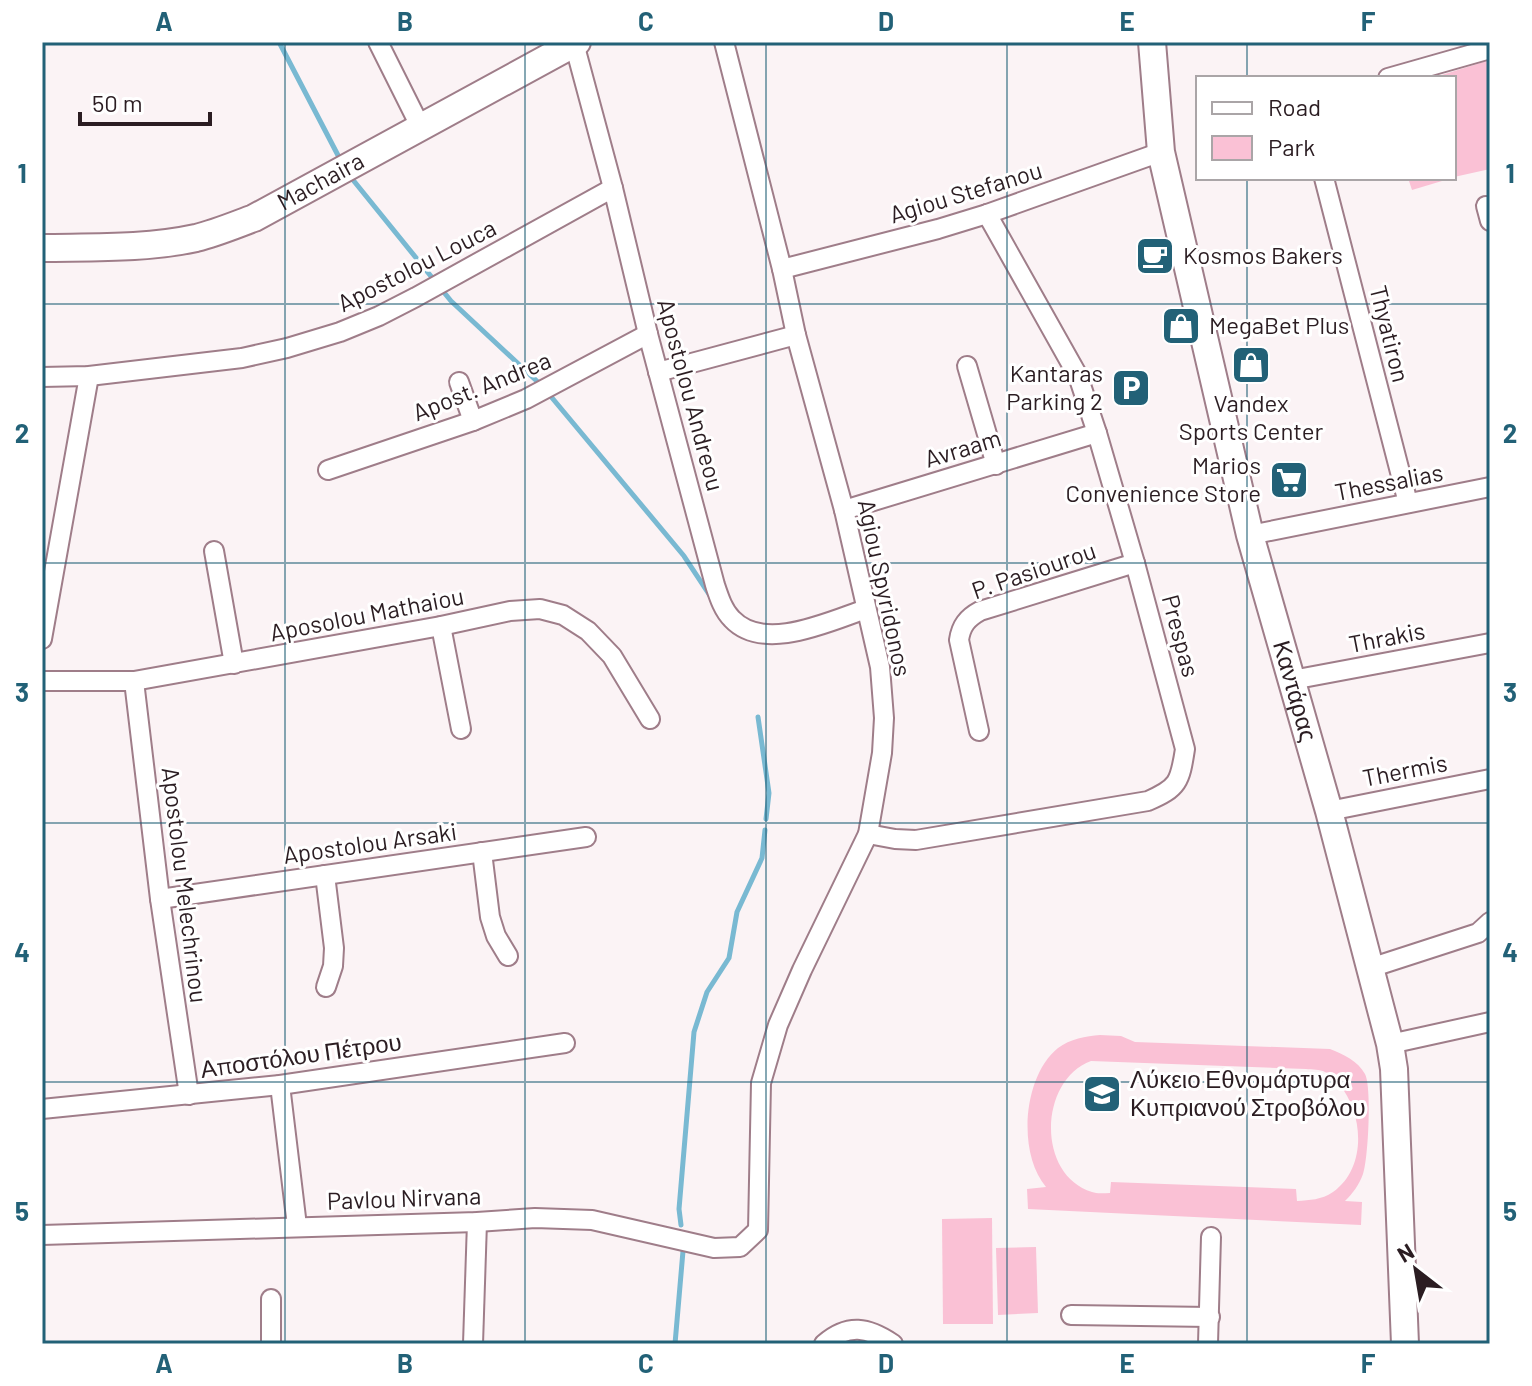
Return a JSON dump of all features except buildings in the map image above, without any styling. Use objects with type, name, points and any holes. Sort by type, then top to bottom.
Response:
[{"type":"street","points":[[378,42],[421,128]]},
{"type":"street","name":"Agiou Spyridonos","points":[[724,42],[796,335],[844,510],[880,667],[884,718],[882,753],[868,834],[778,1025],[761,1083],[758,1230]]},
{"type":"street","name":"Καντάρας","points":[[1152,42],[1161,152],[1250,535],[1329,811],[1390,1044],[1394,1069],[1405,1344]]},
{"type":"street","name":"Machaira","points":[[42,248],[136,246],[195,238],[254,218],[576,43]]},
{"type":"street","name":"Apostolou Andreou","points":[[576,43],[648,334],[723,606],[743,628],[764,634],[794,633],[866,609]]},
{"type":"street","points":[[1395,76],[1490,49]]},
{"type":"street","name":"Agiou Stefanou","points":[[782,269],[987,214],[1161,152]]},
{"type":"street","name":"Thyatiron","points":[[1325,180],[1408,503]]},
{"type":"street","name":"Apostolou Louca","points":[[42,377],[89,376],[242,358],[340,332],[427,291],[613,188]]},
{"type":"street","name":"Prespas","points":[[868,834],[916,840],[1148,801],[1172,789],[1182,770],[1185,749],[1135,563],[1078,376],[987,214]]},
{"type":"street","name":"Apost. Andrea","points":[[328,470],[473,421],[535,395],[648,334]]},
{"type":"street","points":[[658,372],[796,335]]},
{"type":"street","points":[[967,366],[996,465]]},
{"type":"street","points":[[42,639],[89,376]]},
{"type":"street","points":[[459,382],[473,421]]},
{"type":"street","name":"Avraam","points":[[844,510],[1097,433]]},
{"type":"street","name":"Thessalias","points":[[1250,535],[1490,487]]},
{"type":"street","points":[[214,551],[234,664]]},
{"type":"street","name":"P. Pasiourou","points":[[979,731],[959,640],[965,623],[980,611],[1135,563]]},
{"type":"street","name":"Aposolou Mathaiou","points":[[42,681],[134,681],[510,611],[540,609],[563,615],[588,631],[612,656],[650,719]]},
{"type":"street","points":[[441,626],[461,729]]},
{"type":"street","name":"Thrakis","points":[[1292,680],[1490,643]]},
{"type":"street","name":"Apostolou Melechrinou","points":[[134,681],[160,899],[189,1095]]},
{"type":"street","name":"Thermis","points":[[1329,811],[1490,779]]},
{"type":"street","name":"Apostolou Arsaki","points":[[160,899],[586,837]]},
{"type":"street","points":[[482,852],[490,917],[496,936],[508,956]]},
{"type":"street","points":[[325,875],[334,948],[333,966],[326,987]]},
{"type":"street","points":[[1370,968],[1478,933],[1490,922]]},
{"type":"street","points":[[1390,1044],[1490,1022]]},
{"type":"street","name":"Αποστόλου Πέτρου","points":[[42,1109],[280,1085],[565,1043]]},
{"type":"street","points":[[280,1085],[297,1226]]},
{"type":"street","name":"Pavlou Nirvana","points":[[42,1235],[535,1218],[592,1220],[714,1248],[740,1247],[758,1230]]},
{"type":"street","points":[[473,1344],[477,1222]]},
{"type":"street","points":[[1208,1344],[1211,1237]]},
{"type":"street","points":[[271,1299],[271,1344]]},
{"type":"street","points":[[1071,1315],[1210,1317]]},
{"type":"street","points":[[824,1344],[835,1334],[855,1329],[872,1332],[893,1344]]},
{"type":"green space","points":[[1490,60],[1490,169],[1456,177],[1456,76],[1438,76]]},
{"type":"green space","points":[[1409,180],[1445,180],[1412,190]]},
{"type":"green space","points":[[1095,1035],[1121,1036],[1135,1042],[1330,1049],[1354,1062],[1362,1069],[1367,1081],[1368,1140],[1363,1174],[1356,1189],[1345,1201],[1362,1202],[1361,1225],[1028,1209],[1027,1189],[1046,1187],[1031,1155],[1028,1135],[1031,1095],[1037,1077],[1058,1048],[1073,1040]],"holes":[[[1091,1061],[1323,1071],[1339,1084],[1347,1096],[1357,1125],[1358,1140],[1352,1169],[1333,1192],[1320,1198],[1297,1201],[1296,1189],[1111,1182],[1110,1193],[1094,1193],[1074,1182],[1061,1167],[1053,1148],[1051,1127],[1061,1087],[1074,1071]]]},
{"type":"green space","points":[[992,1218],[993,1324],[943,1324],[942,1219]]},
{"type":"green space","points":[[1036,1247],[1038,1313],[998,1315],[996,1248]]},
{"type":"waterway","points":[[279,42],[342,163]]},
{"type":"waterway","points":[[349,175],[451,301],[541,385]]},
{"type":"waterway","points":[[548,393],[684,556],[711,597]]},
{"type":"waterway","points":[[758,717],[769,793],[766,819]]},
{"type":"waterway","points":[[681,1225],[679,1209],[694,1032],[707,992],[729,958],[737,912],[762,858],[765,830]]},
{"type":"waterway","points":[[675,1344],[683,1251]]},
{"type":"place","name":"Kosmos Bakers","points":[[1155,256]]},
{"type":"place","name":"MegaBet Plus","points":[[1181,326]]},
{"type":"place","name":"Vandex Sports Center","points":[[1251,365]]},
{"type":"place","name":"Kantaras Parking 2","points":[[1131,388]]},
{"type":"place","name":"Marios Convenience Store","points":[[1289,480]]},
{"type":"place","name":"Λύκειο Εθνομάρτυρα Κυπριανού Στροβόλου","points":[[1102,1094]]}]
